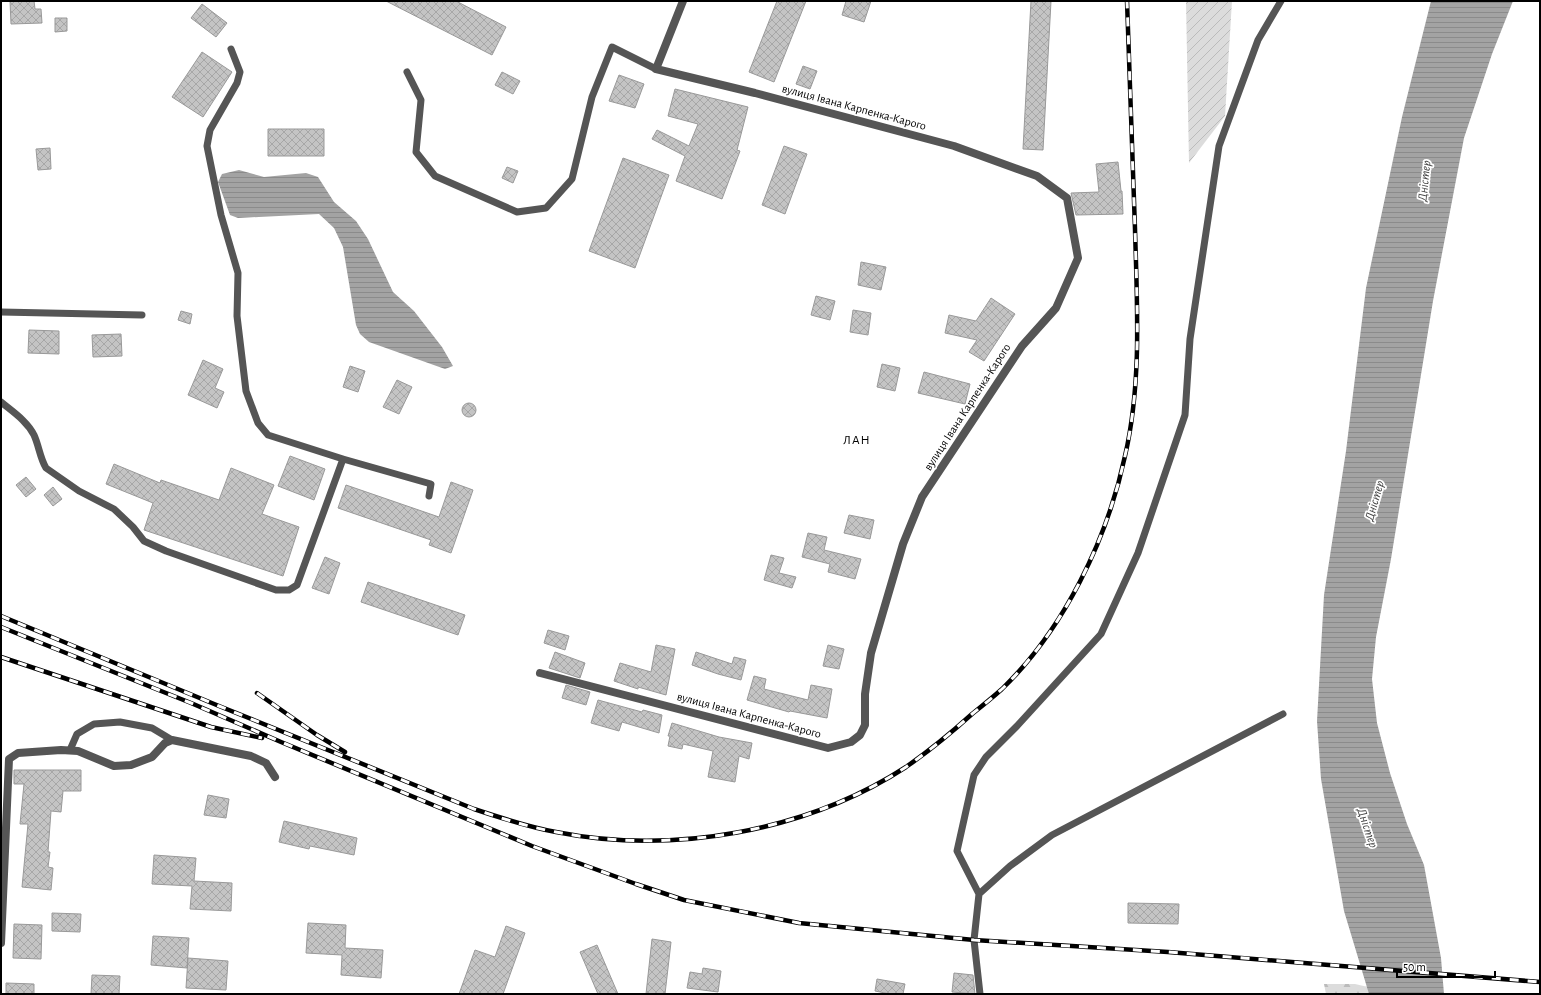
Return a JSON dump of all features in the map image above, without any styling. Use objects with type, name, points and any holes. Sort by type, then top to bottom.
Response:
[{"type":"street","points":[[656,69],[683,1]]},
{"type":"street","name":"вулиця Івана Карпенка-Карого","points":[[540,673],[828,748],[851,742],[860,735],[865,725],[865,694],[871,653],[903,544],[922,497],[1022,346],[1056,308],[1078,258],[1067,198],[1037,176],[954,146],[755,93],[656,69]]},
{"type":"street","points":[[1,943],[9,759],[18,753],[70,750],[78,751],[114,766],[131,765],[152,757],[165,743],[172,740],[251,756],[266,763],[275,777]]},
{"type":"lane","points":[[980,994],[974,940],[979,894],[957,851],[974,775],[986,757],[1017,726],[1101,634],[1138,554],[1185,415],[1190,339],[1219,146],[1258,40],[1281,1]]},
{"type":"lane","points":[[407,72],[421,100],[416,152],[435,176],[517,212],[546,208],[572,178],[592,97],[612,47],[656,69]]},
{"type":"lane","points":[[231,49],[240,72],[237,82],[210,130],[208,146],[221,215],[238,273],[237,316],[246,391],[258,423],[268,435],[343,459],[431,484],[429,496]]},
{"type":"lane","points":[[1,312],[142,315]]},
{"type":"lane","points":[[1,402],[25,423],[34,435],[46,468],[79,491],[114,509],[133,527],[144,541],[166,551],[276,590],[289,590],[297,585],[343,459]]},
{"type":"lane","points":[[979,894],[1010,866],[1052,835],[1283,714]]},
{"type":"lane","points":[[70,750],[77,734],[94,724],[120,722],[152,728],[172,740]]},
{"type":"green space","points":[[1186,1],[1232,1],[1225,116],[1189,163]]},
{"type":"green space","points":[[1324,984],[1355,984],[1368,987],[1369,994],[1326,994]]},
{"type":"water","name":"Дністер","points":[[1431,1],[1513,1],[1492,54],[1464,138],[1433,301],[1391,559],[1376,637],[1372,679],[1377,723],[1390,773],[1407,824],[1424,865],[1441,958],[1444,994],[1369,994],[1344,911],[1321,779],[1317,721],[1324,595],[1346,451],[1366,288],[1402,117]]},
{"type":"water","points":[[239,170],[264,177],[306,173],[318,177],[334,202],[356,221],[368,239],[393,292],[414,311],[442,347],[453,366],[445,369],[369,342],[360,334],[356,325],[343,247],[334,228],[319,214],[238,218],[230,215],[218,182],[222,174]]},
{"type":"building","points":[[10,1],[34,1],[35,9],[41,9],[42,23],[11,24]]},
{"type":"building","points":[[386,1],[456,1],[506,27],[492,55]]},
{"type":"building","points":[[777,1],[806,1],[774,82],[749,72]]},
{"type":"building","points":[[846,1],[871,1],[864,22],[842,15]]},
{"type":"building","points":[[1031,1],[1051,1],[1043,150],[1023,149]]},
{"type":"building","points":[[202,4],[227,23],[216,37],[191,18]]},
{"type":"building","points":[[55,18],[67,18],[67,31],[55,32]]},
{"type":"building","points":[[202,52],[232,72],[203,117],[172,97]]},
{"type":"building","points":[[803,66],[817,71],[810,89],[796,84]]},
{"type":"building","points":[[502,72],[520,81],[513,94],[495,85]]},
{"type":"building","points":[[619,75],[644,84],[635,108],[609,101]]},
{"type":"building","points":[[675,89],[748,107],[737,150],[740,151],[722,199],[676,181],[685,156],[652,139],[657,130],[689,146],[698,124],[668,116]]},
{"type":"building","points":[[268,129],[324,129],[324,156],[268,156]]},
{"type":"building","points":[[784,146],[807,154],[785,214],[762,205]]},
{"type":"building","points":[[50,148],[51,169],[38,170],[36,149]]},
{"type":"building","points":[[623,158],[669,175],[635,268],[589,251]]},
{"type":"building","points":[[1118,162],[1122,191],[1123,214],[1076,215],[1071,193],[1099,192],[1096,164]]},
{"type":"building","points":[[507,167],[518,171],[513,183],[502,178]]},
{"type":"building","points":[[861,262],[886,267],[881,290],[858,285]]},
{"type":"building","points":[[816,296],[835,301],[830,320],[811,315]]},
{"type":"building","points":[[991,298],[1015,314],[984,361],[969,352],[977,340],[945,333],[949,315],[976,321]]},
{"type":"building","points":[[853,310],[871,313],[868,335],[850,332]]},
{"type":"building","points":[[181,311],[192,314],[190,324],[178,320]]},
{"type":"building","points":[[29,330],[59,331],[59,354],[28,353]]},
{"type":"building","points":[[121,334],[122,356],[93,357],[92,335]]},
{"type":"building","points":[[203,360],[223,369],[215,388],[224,392],[217,408],[188,395]]},
{"type":"building","points":[[882,364],[900,368],[895,391],[877,387]]},
{"type":"building","points":[[350,366],[365,371],[358,392],[343,387]]},
{"type":"building","points":[[924,372],[970,384],[965,404],[918,393]]},
{"type":"building","points":[[397,380],[412,387],[399,414],[383,407]]},
{"type":"building","points":[[469,403],[474,405],[476,410],[474,415],[469,417],[464,415],[462,410],[464,405]]},
{"type":"building","points":[[290,456],[325,469],[314,500],[278,486]]},
{"type":"building","points":[[114,464],[160,483],[161,480],[219,500],[231,468],[274,485],[262,514],[299,527],[283,576],[144,530],[153,503],[106,484]]},
{"type":"building","points":[[26,477],[36,489],[26,497],[16,485]]},
{"type":"building","points":[[451,482],[473,490],[451,553],[429,545],[431,540],[338,508],[346,485],[439,517]]},
{"type":"building","points":[[53,487],[62,499],[53,506],[44,495]]},
{"type":"building","points":[[849,515],[874,520],[870,539],[844,533]]},
{"type":"building","points":[[808,533],[827,537],[824,550],[861,559],[855,579],[828,572],[830,564],[802,557]]},
{"type":"building","points":[[771,555],[784,558],[779,573],[796,577],[792,588],[764,580]]},
{"type":"building","points":[[325,557],[340,563],[329,594],[312,588]]},
{"type":"building","points":[[368,582],[465,615],[458,635],[361,602]]},
{"type":"building","points":[[548,630],[569,636],[565,650],[544,643]]},
{"type":"building","points":[[656,645],[675,649],[666,695],[638,687],[638,689],[614,681],[620,663],[651,672]]},
{"type":"building","points":[[828,645],[844,649],[839,669],[823,666]]},
{"type":"building","points":[[555,652],[585,663],[580,678],[549,668]]},
{"type":"building","points":[[696,652],[732,664],[734,657],[746,660],[741,680],[692,665]]},
{"type":"building","points":[[754,676],[766,679],[764,689],[808,700],[811,685],[832,689],[827,718],[789,712],[747,700]]},
{"type":"building","points":[[566,685],[590,692],[586,705],[562,698]]},
{"type":"building","points":[[598,700],[642,712],[643,710],[662,715],[659,733],[622,722],[619,731],[591,723]]},
{"type":"building","points":[[672,723],[719,737],[752,743],[749,759],[739,756],[735,782],[708,777],[713,751],[683,744],[682,749],[668,746],[670,736],[668,736]]},
{"type":"building","points":[[14,770],[81,770],[81,791],[63,791],[61,812],[51,811],[48,867],[53,868],[51,890],[22,887],[28,824],[20,824],[24,784],[14,784]]},
{"type":"building","points":[[208,795],[229,799],[226,818],[204,815]]},
{"type":"building","points":[[284,821],[357,838],[354,855],[310,846],[309,849],[279,842]]},
{"type":"building","points":[[154,855],[196,858],[194,881],[232,883],[231,911],[190,909],[192,886],[152,884]]},
{"type":"building","points":[[1128,903],[1179,904],[1178,924],[1128,923]]},
{"type":"building","points":[[52,913],[81,914],[80,932],[52,931]]},
{"type":"building","points":[[308,923],[346,925],[345,948],[383,950],[381,978],[341,975],[342,955],[306,953]]},
{"type":"building","points":[[14,924],[42,925],[41,959],[13,958]]},
{"type":"building","points":[[506,926],[525,933],[503,994],[459,994],[475,950],[495,957]]},
{"type":"building","points":[[153,936],[189,938],[187,968],[151,965]]},
{"type":"building","points":[[652,939],[671,942],[665,994],[646,994]]},
{"type":"building","points":[[597,945],[618,994],[598,994],[580,952]]},
{"type":"building","points":[[188,958],[228,961],[226,990],[186,988]]},
{"type":"building","points":[[703,968],[721,971],[718,992],[687,988],[690,972],[702,974]]},
{"type":"building","points":[[954,973],[973,975],[975,994],[952,992]]},
{"type":"building","points":[[92,975],[120,976],[119,994],[91,994]]},
{"type":"building","points":[[877,979],[905,984],[903,994],[890,994],[875,991]]},
{"type":"building","points":[[6,983],[34,984],[34,994],[6,994]]},
{"type":"railway","points":[[1,616],[474,809],[515,822],[556,832],[600,838],[646,841],[691,839],[737,832],[782,822],[825,808],[867,789],[906,767],[948,735],[1002,689],[1024,665],[1045,639],[1080,582],[1095,551],[1107,519],[1125,456],[1134,400],[1136,372],[1137,285],[1127,1]]},
{"type":"railway","points":[[1,627],[191,703],[532,846],[684,900],[799,923],[974,940],[1168,952],[1540,982]]},
{"type":"railway","points":[[1,657],[211,727],[262,738]]},
{"type":"railway","points":[[257,693],[317,735],[345,752]]},
{"type":"district","name":"ЛАН","points":[[857,440]]}]
